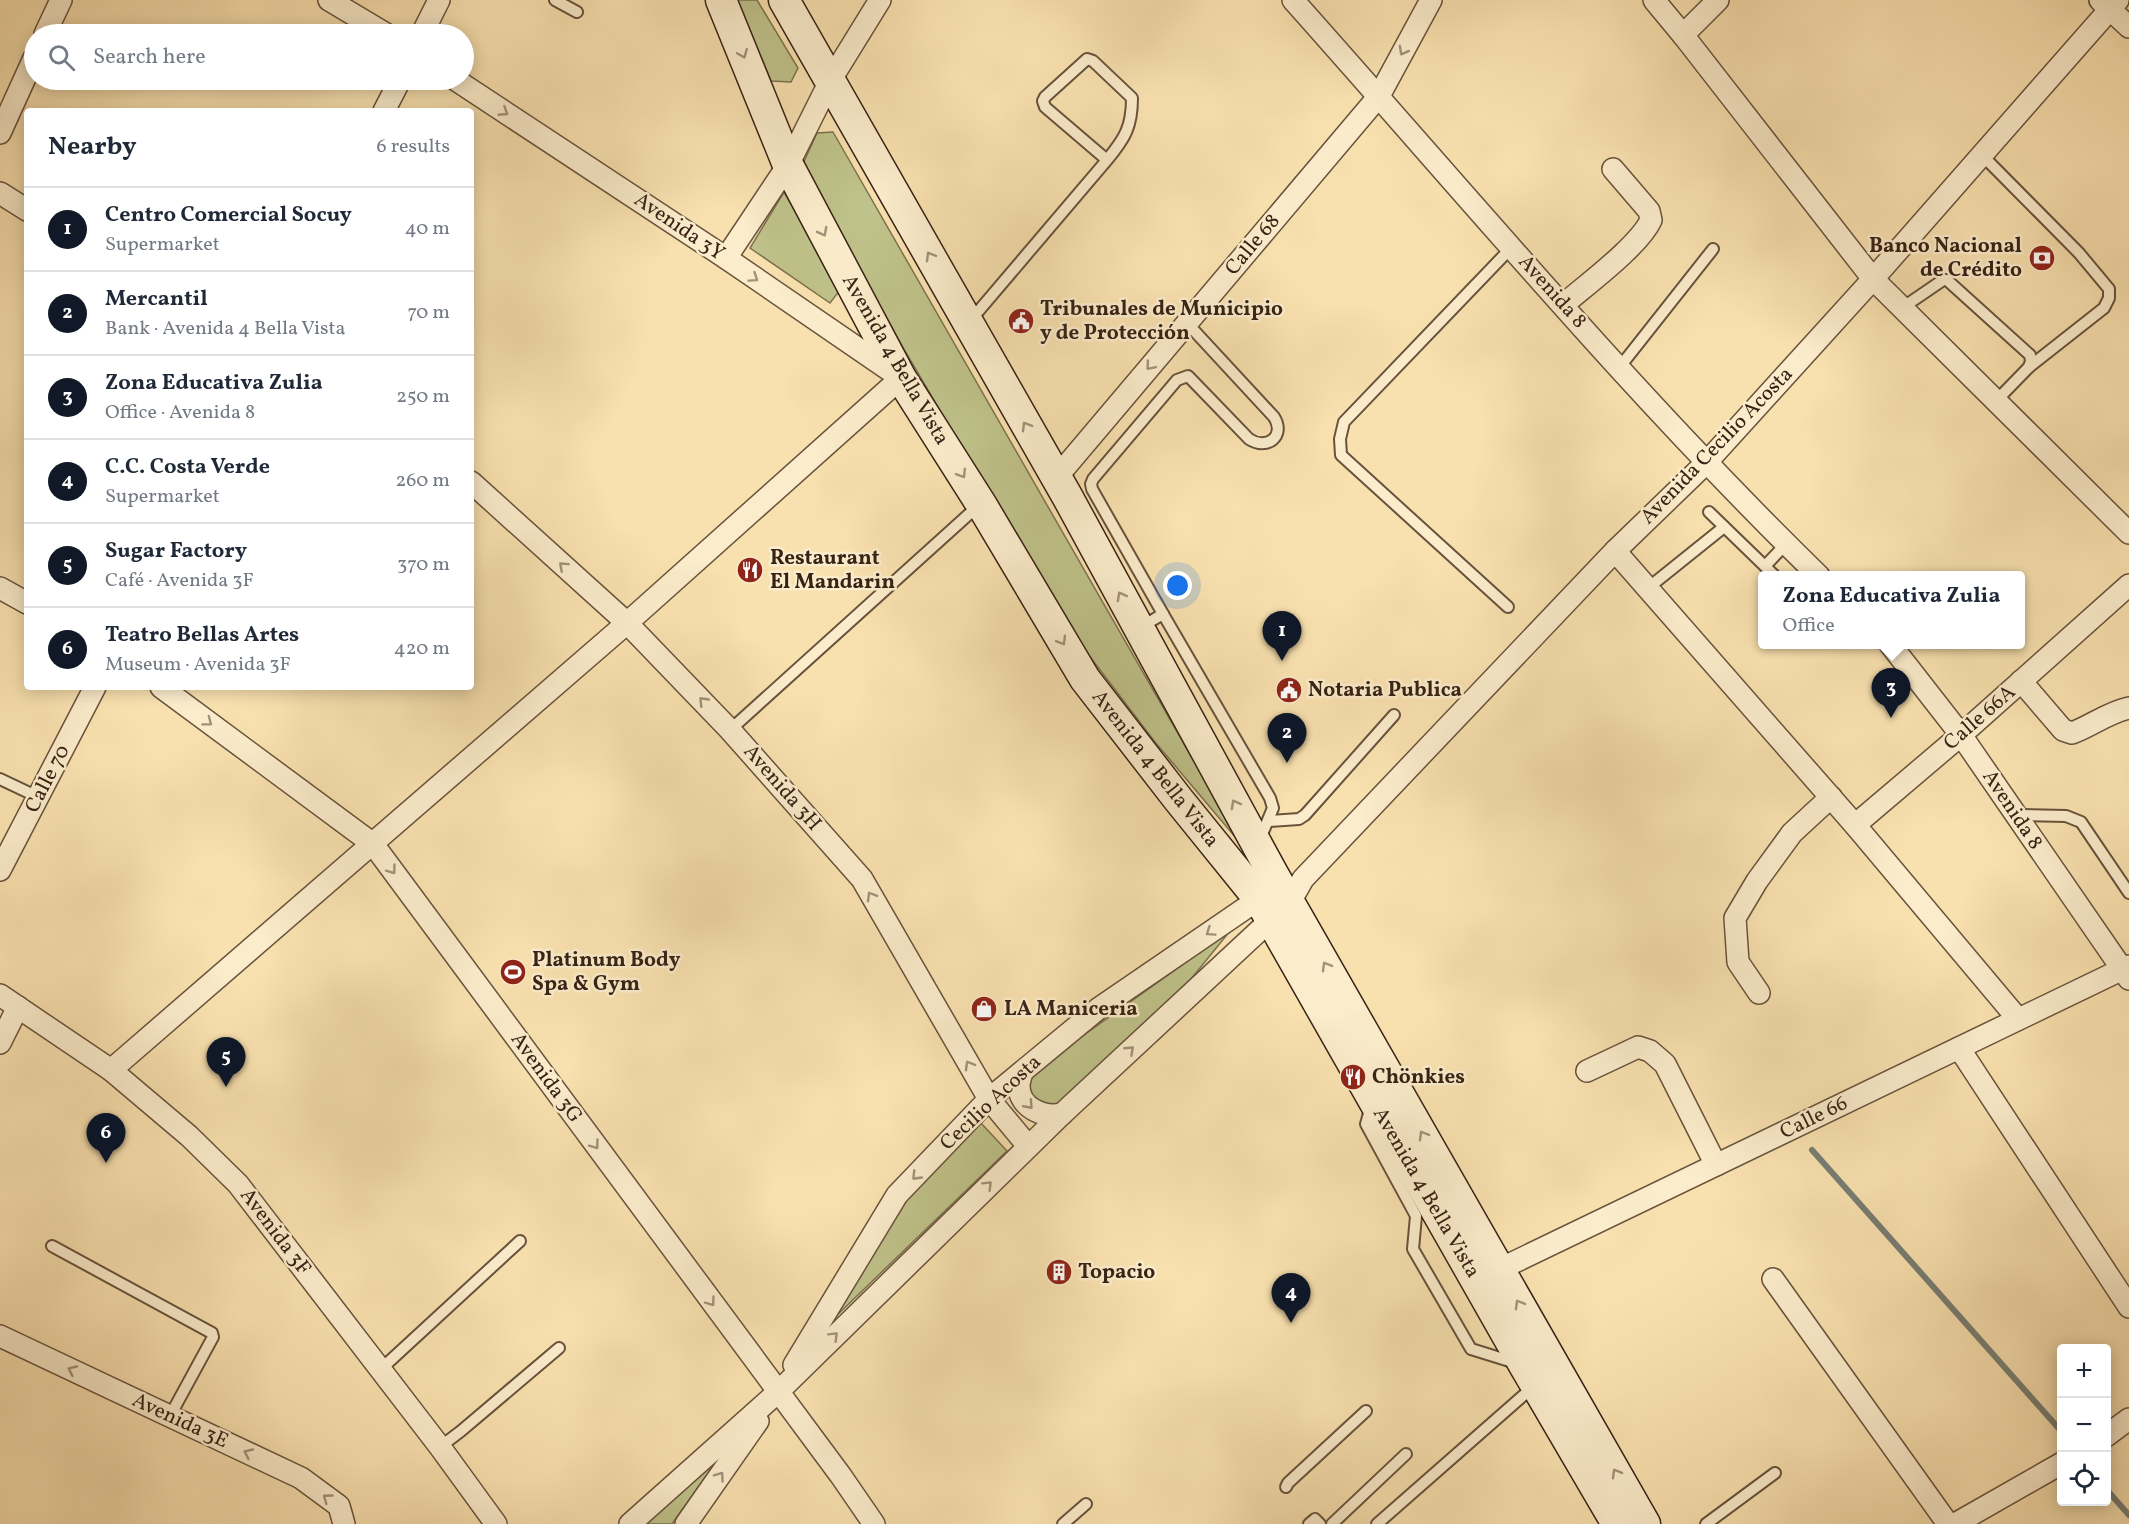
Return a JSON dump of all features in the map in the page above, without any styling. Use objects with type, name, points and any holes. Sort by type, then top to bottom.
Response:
[{"type":"street","points":[[50,24],[61,0]]},
{"type":"street","points":[[329,0],[369,24]]},
{"type":"street","points":[[427,24],[439,0]]},
{"type":"street","name":"Avenida 4 Bella Vista","points":[[721,0],[788,165],[901,378],[981,504],[1084,679],[1178,800],[1280,897],[1500,1269],[1645,1524]]},
{"type":"street","name":"Avenida 4 Bella Vista","points":[[783,0],[1056,478],[1151,621],[1263,833],[1280,897],[1373,1100],[1617,1524]]},
{"type":"street","points":[[726,258],[788,165],[830,81],[880,0]]},
{"type":"street","name":"Calle 68","points":[[1056,478],[1379,96],[1431,0]]},
{"type":"street","points":[[1654,0],[1873,279],[2129,533]]},
{"type":"street","points":[[1683,35],[1718,0]]},
{"type":"street","name":"Avenida 8","points":[[1295,1],[1619,368],[1706,463],[1814,571]]},
{"type":"street","points":[[2110,3],[2129,27]]},
{"type":"street","name":"Avenida Cecilio Acosta","points":[[1280,897],[1615,551],[1706,463],[1982,155],[2110,3]]},
{"type":"street","points":[[0,133],[24,80]]},
{"type":"street","points":[[386,108],[395,90]]},
{"type":"street","name":"Avenida 3Y","points":[[471,90],[726,258],[901,378]]},
{"type":"street","points":[[1563,304],[1618,258],[1648,227],[1651,220],[1649,211],[1613,169]]},
{"type":"street","points":[[0,193],[24,208]]},
{"type":"street","points":[[111,1070],[627,623],[901,378]]},
{"type":"street","name":"Avenida 3H","points":[[474,485],[627,623],[730,730],[862,879],[989,1099],[1028,1146]]},
{"type":"street","points":[[1615,551],[1831,797],[2018,1019]]},
{"type":"street","name":"Calle 66A","points":[[1855,825],[1961,735],[2129,585]]},
{"type":"street","points":[[0,588],[24,601]]},
{"type":"street","name":"Avenida 8","points":[[1893,649],[1961,735],[2126,972]]},
{"type":"street","points":[[2021,681],[2063,730],[2072,733],[2129,708]]},
{"type":"street","name":"Calle 70","points":[[0,870],[93,690]]},
{"type":"street","name":"Avenida 3G","points":[[166,690],[373,844],[842,1476],[874,1524]]},
{"type":"street","points":[[1759,993],[1738,962],[1736,918],[1757,881],[1792,833],[1831,797]]},
{"type":"street","name":"Cecilio Acosta","points":[[778,1392],[897,1195],[989,1099],[1098,1009],[1280,897]]},
{"type":"street","name":"Cecilio Acosta","points":[[630,1524],[778,1392],[1280,897]]},
{"type":"street","name":"Calle 66","points":[[1500,1269],[2018,1019],[2126,972]]},
{"type":"street","name":"Avenida 3F","points":[[0,995],[111,1070],[189,1136],[238,1184],[440,1447],[496,1524]]},
{"type":"street","points":[[0,1042],[18,1007]]},
{"type":"street","points":[[1587,1071],[1638,1047],[1650,1051],[1665,1064],[1716,1165]]},
{"type":"street","points":[[1959,1048],[2129,1307]]},
{"type":"street","points":[[1022,1072],[1019,1088],[1024,1101],[1037,1113],[1055,1115],[1062,1113]]},
{"type":"street","points":[[1773,1279],[1948,1524]]},
{"type":"street","name":"Avenida 3E","points":[[0,1336],[301,1478],[339,1506],[344,1524]]},
{"type":"street","points":[[687,1524],[778,1392]]},
{"type":"street","points":[[2111,1432],[2129,1419]]},
{"type":"street","points":[[1955,1524],[2057,1465]]},
{"type":"lane","points":[[555,0],[577,12]]},
{"type":"lane","points":[[968,324],[1107,160],[1122,142],[1132,117],[1132,98],[1093,61],[1087,59],[1043,100],[1045,107],[1107,160]]},
{"type":"lane","points":[[1982,155],[2079,253],[2109,288],[2109,298],[2104,308],[2028,367],[1995,400]]},
{"type":"lane","points":[[1508,607],[1341,455],[1340,439],[1344,422],[1512,247]]},
{"type":"lane","points":[[1619,368],[1713,249]]},
{"type":"lane","points":[[1902,308],[1947,279],[2030,355],[2031,361],[2028,367]]},
{"type":"lane","points":[[1151,621],[1092,489],[1093,479],[1177,380],[1184,377],[1188,376],[1256,444],[1263,444],[1275,437],[1278,428],[1274,417],[1187,323]]},
{"type":"lane","points":[[730,730],[981,504]]},
{"type":"lane","points":[[1709,512],[1770,571]]},
{"type":"lane","points":[[1648,588],[1724,527]]},
{"type":"lane","points":[[1765,566],[1786,544]]},
{"type":"lane","points":[[1263,833],[1305,815],[1394,715]]},
{"type":"lane","points":[[0,779],[38,797]]},
{"type":"lane","points":[[2016,815],[2066,816],[2081,822],[2129,893]]},
{"type":"lane","points":[[380,1370],[520,1242]]},
{"type":"lane","points":[[52,1246],[212,1333],[213,1337],[170,1416]]},
{"type":"lane","points":[[440,1447],[559,1348]]},
{"type":"lane","points":[[1377,1524],[1530,1375]]},
{"type":"lane","points":[[1286,1487],[1366,1411]]},
{"type":"lane","points":[[1332,1524],[1406,1454]]},
{"type":"lane","points":[[1706,1524],[1775,1473]]},
{"type":"lane","points":[[1063,1524],[1086,1504]]},
{"type":"lane","points":[[1309,1524],[1315,1519],[1320,1524]]},
{"type":"green space","points":[[737,0],[757,0],[798,68],[791,82],[771,81]]},
{"type":"green space","points":[[833,132],[1242,845],[1155,742],[1068,628],[905,351],[802,166],[817,133]]},
{"type":"green space","points":[[784,192],[840,290],[830,303],[750,248]]},
{"type":"green space","points":[[1230,931],[1191,979],[1060,1104],[1038,1105],[1028,1094],[1029,1074]]},
{"type":"green space","points":[[980,1122],[1007,1151],[830,1322],[903,1200]]},
{"type":"green space","points":[[728,1446],[672,1524],[641,1524]]},
{"type":"waterway","points":[[1812,1150],[2057,1426]]},
{"type":"waterway","points":[[2111,1495],[2129,1515]]},
{"type":"place","name":"Banco Nacional de Crédito","points":[[2042,258]]},
{"type":"place","name":"Tribunales de Municipio y de Protección","points":[[1021,321]]},
{"type":"place","name":"Restaurant El Mandarin","points":[[750,570]]},
{"type":"place","name":"Centro Comercial Socuy","points":[[1282,661]]},
{"type":"place","name":"Notaria Publica","points":[[1289,690]]},
{"type":"place","name":"Zona Educativa Zulia","points":[[1891,718]]},
{"type":"place","name":"Mercantil","points":[[1287,763]]},
{"type":"place","name":"Platinum Body Spa & Gym","points":[[513,972]]},
{"type":"place","name":"LA Maniceria","points":[[984,1009]]},
{"type":"place","name":"Chönkies","points":[[1353,1077]]},
{"type":"place","name":"Sugar Factory","points":[[226,1087]]},
{"type":"place","name":"Teatro Bellas Artes","points":[[106,1163]]},
{"type":"place","name":"Topacio","points":[[1059,1272]]},
{"type":"place","name":"C.C. Costa Verde","points":[[1291,1323]]}]
